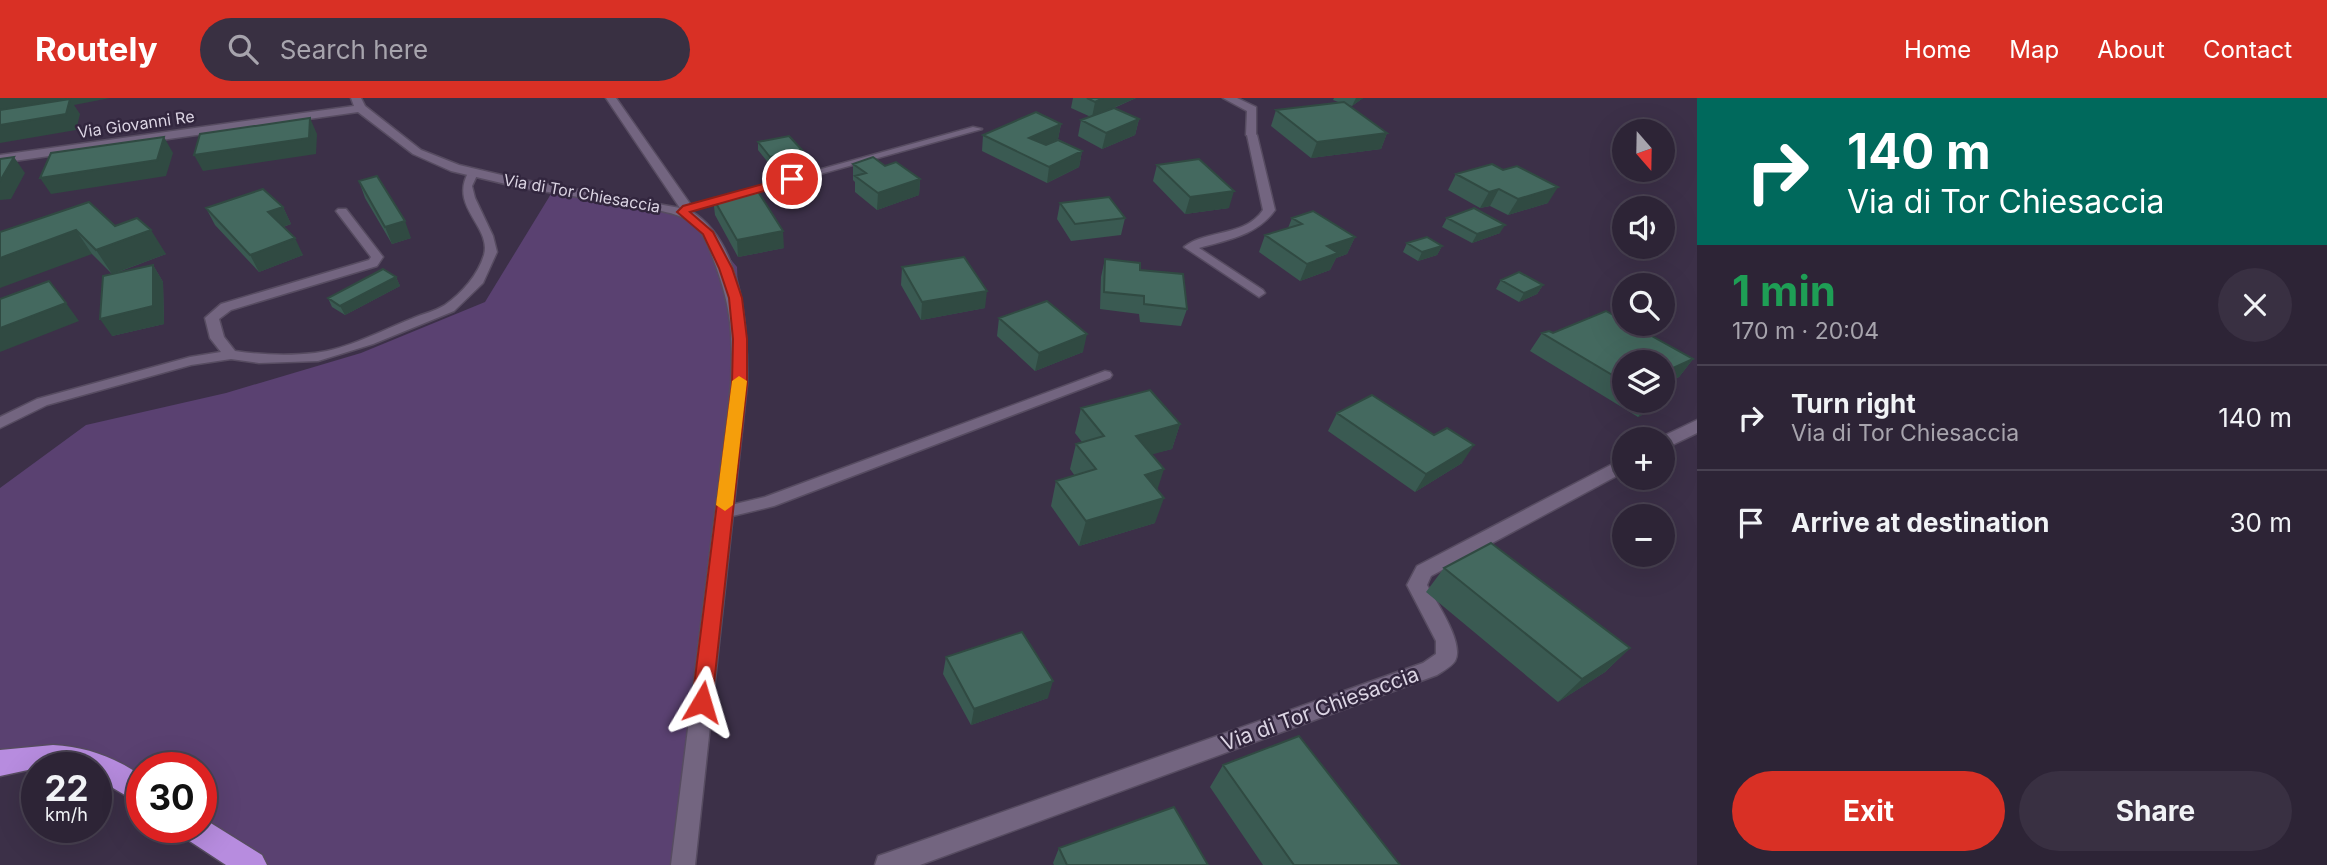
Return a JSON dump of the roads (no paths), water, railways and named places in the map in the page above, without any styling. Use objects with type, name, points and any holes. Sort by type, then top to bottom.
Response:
[{"type":"highway","points":[[0,763],[48,758],[78,760],[104,767],[126,781]]},
{"type":"highway","points":[[217,842],[252,865]]},
{"type":"street","points":[[611,98],[685,210]]},
{"type":"street","points":[[1228,98],[1252,109],[1252,135]]},
{"type":"street","name":"Via di Tor Chiesaccia","points":[[358,103],[417,152],[473,173],[685,210],[710,236],[728,275],[738,314],[739,384],[683,865]]},
{"type":"street","name":"Via Giovanni Re","points":[[0,159],[358,103]]},
{"type":"street","points":[[1675,437],[1697,426]]},
{"type":"street","name":"Via di Tor Chiesaccia","points":[[887,865],[1430,669],[1446,658],[1447,650],[1446,641],[1417,585],[1424,571],[1612,470]]},
{"type":"lane","name":"Via di Tor Chiesaccia","points":[[685,210],[977,129]]},
{"type":"lane","points":[[1252,135],[1269,210],[1267,215],[1248,228],[1190,247],[1259,293]]},
{"type":"lane","points":[[0,423],[42,402],[190,361],[231,355],[259,359],[318,357],[449,308],[479,279],[491,252],[487,236],[469,198],[467,186],[473,173]]},
{"type":"lane","points":[[231,355],[217,338],[212,318],[215,314],[226,307],[373,263],[377,259],[342,211]]},
{"type":"lane","points":[[724,512],[768,502],[1105,375]]}]
